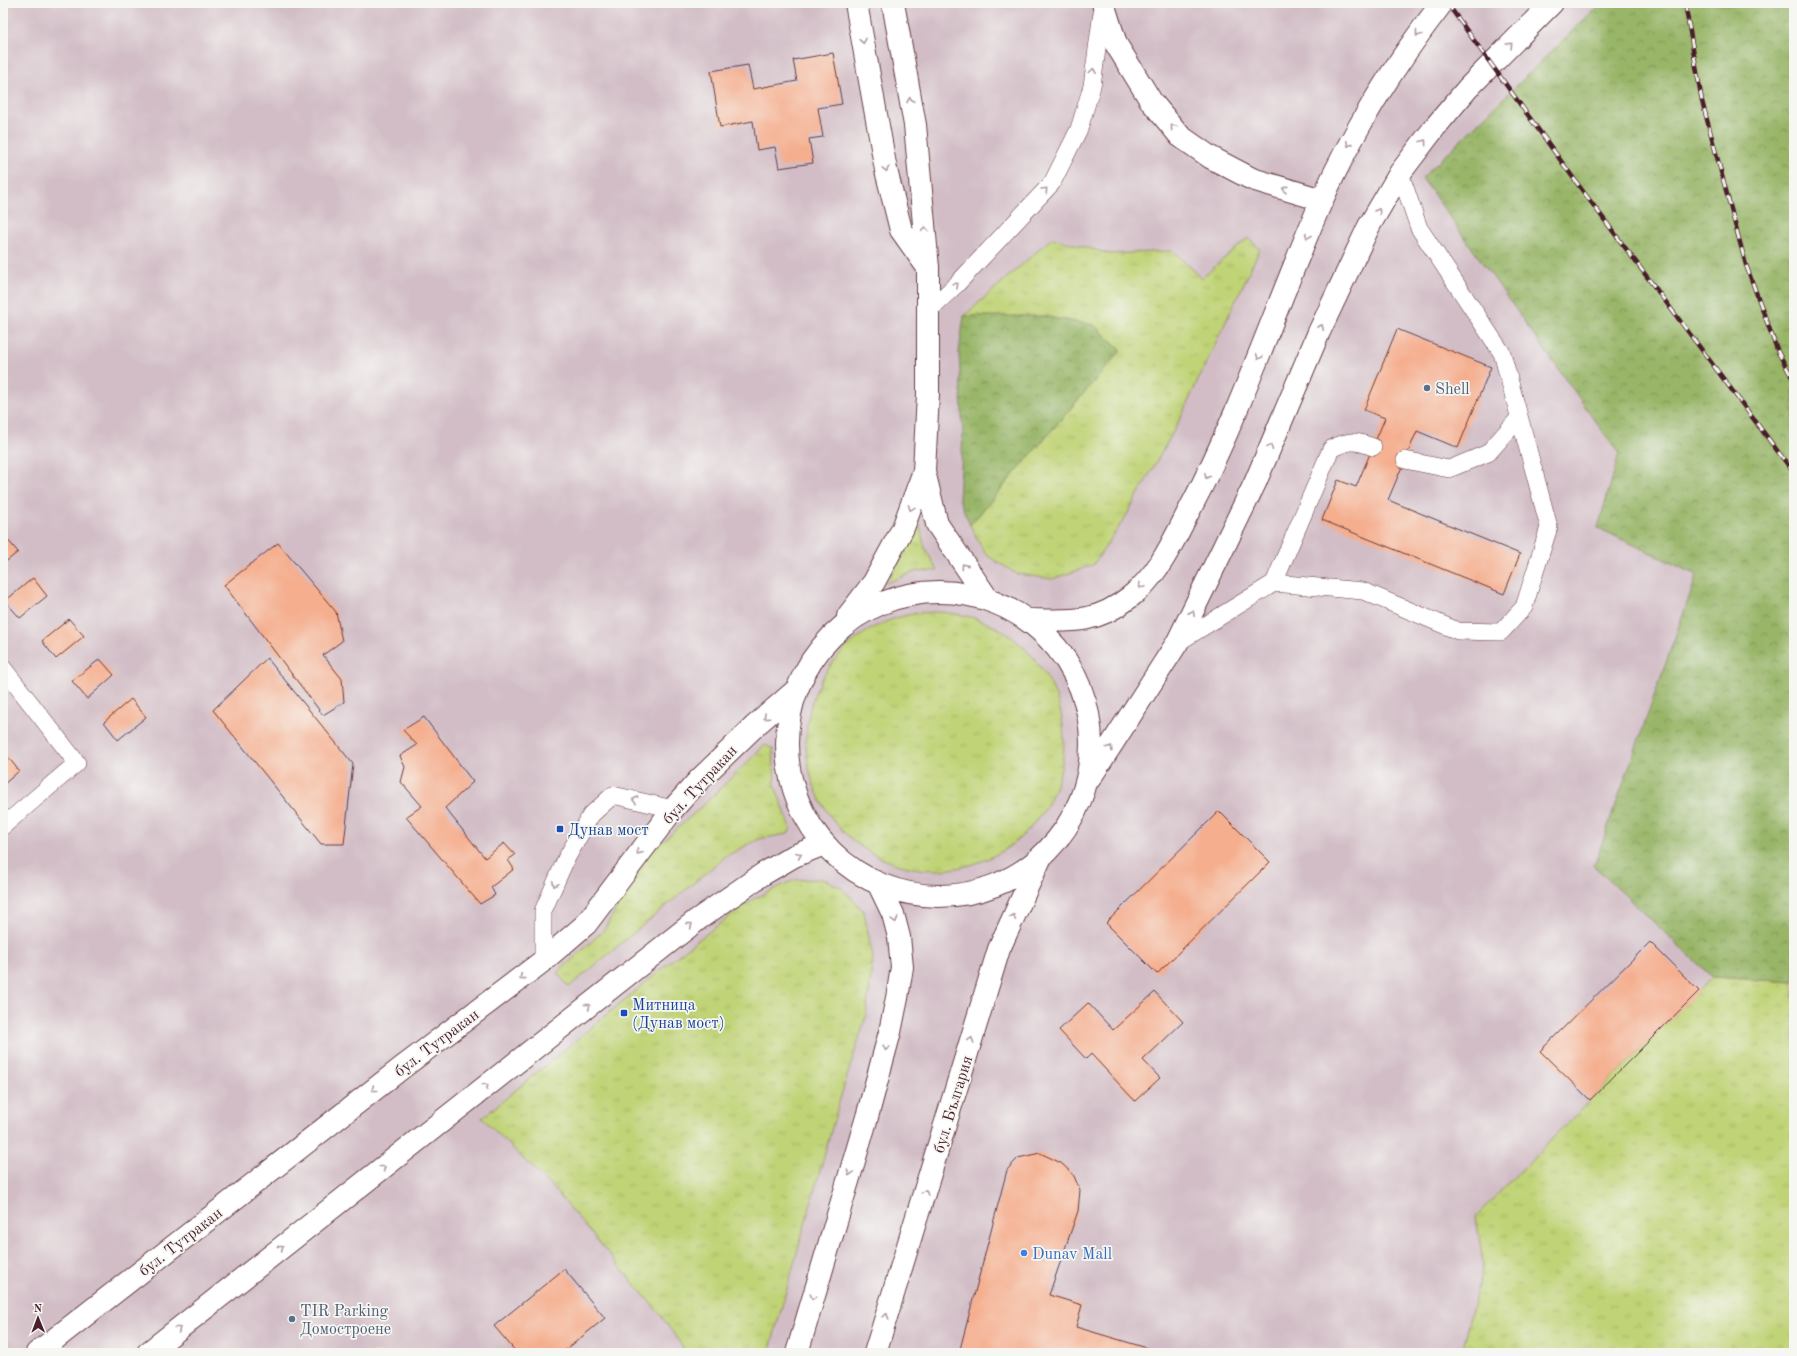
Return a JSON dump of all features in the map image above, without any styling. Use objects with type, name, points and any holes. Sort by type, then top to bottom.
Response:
[{"type":"main road","points":[[856,3],[886,170],[902,230],[928,268]]},
{"type":"main road","points":[[893,3],[915,125],[928,268],[928,394],[924,471],[937,524],[987,598]]},
{"type":"main road","points":[[1103,3],[1116,44],[1151,101],[1180,136],[1210,157],[1252,179],[1322,200]]},
{"type":"main road","points":[[1030,620],[1077,621],[1104,614],[1131,597],[1162,564],[1214,460],[1254,369],[1322,200],[1358,127],[1405,51],[1442,3]]},
{"type":"main road","points":[[924,471],[903,528],[874,582],[838,629],[812,658],[795,691],[786,731],[788,772],[801,811],[824,844],[850,868],[880,884],[920,896],[963,895],[1004,882],[1040,860],[1057,842],[1070,824],[1088,780],[1177,643],[1255,483],[1319,332],[1369,226],[1400,173],[1435,127],[1468,88],[1552,3]]},
{"type":"main road","points":[[838,629],[870,607],[908,594],[947,591],[987,598],[1030,620],[1062,652],[1084,691],[1093,735],[1088,780]]},
{"type":"main road","name":"бул. Тутракан","points":[[37,1353],[397,1072],[543,961],[586,924],[673,809],[698,781],[751,730],[795,691]]},
{"type":"main road","points":[[148,1353],[697,920],[763,874],[794,856],[824,844]]},
{"type":"main road","name":"бул. България","points":[[875,1353],[999,949],[1040,860]]},
{"type":"main road","points":[[797,1353],[867,1117],[890,1032],[897,998],[902,967],[899,937],[893,914],[880,884]]},
{"type":"lane","points":[[928,311],[957,284],[1052,184],[1079,129],[1092,86],[1103,3]]},
{"type":"lane","points":[[1274,583],[1363,592],[1458,632],[1501,632],[1524,608],[1549,527],[1502,353],[1419,228],[1400,173]]},
{"type":"lane","points":[[1405,460],[1449,469],[1488,453],[1519,418]]},
{"type":"lane","points":[[1177,643],[1274,583],[1331,449],[1345,442],[1359,442],[1373,447]]},
{"type":"lane","points":[[3,668],[77,763],[3,826]]},
{"type":"lane","points":[[543,961],[542,911],[566,859],[591,815],[614,795],[673,809]]},
{"type":"shaded area","points":[[3,3],[1758,3],[1794,103],[1794,1353],[3,1353]]},
{"type":"green space","points":[[1601,3],[1794,3],[1794,982],[1712,977],[1594,866],[1697,575],[1598,528],[1619,454],[1422,178]]},
{"type":"green space","points":[[1052,238],[1110,254],[1173,251],[1202,278],[1248,238],[1260,249],[1177,425],[1125,518],[1093,565],[1052,579],[1017,574],[986,555],[970,525],[1121,350],[964,316]]},
{"type":"green space","points":[[964,316],[1042,316],[1094,325],[1121,350],[970,525],[959,499],[963,436],[959,352]]},
{"type":"green space","points":[[918,519],[925,548],[938,571],[917,571],[886,583],[903,555]]},
{"type":"green space","points":[[935,612],[960,615],[996,627],[1017,641],[1035,659],[1049,680],[1054,692],[1061,716],[1064,741],[1061,766],[1049,802],[1035,823],[1017,841],[996,855],[984,860],[960,867],[935,870],[910,867],[874,855],[853,841],[835,823],[821,802],[816,790],[809,766],[806,741],[809,716],[821,680],[835,659],[853,641],[874,627],[886,622],[910,615]]},
{"type":"green space","points":[[765,745],[773,749],[775,786],[791,828],[788,834],[759,839],[726,856],[569,987],[557,973],[603,931],[650,853],[701,807]]},
{"type":"green space","points":[[824,879],[842,888],[864,912],[873,958],[866,1016],[840,1099],[769,1353],[687,1353],[659,1313],[553,1188],[482,1118],[686,949],[753,899],[794,880]]},
{"type":"green space","points":[[1712,977],[1794,982],[1794,1353],[1462,1353],[1483,1264],[1476,1216]]},
{"type":"building","points":[[833,53],[842,104],[818,108],[823,137],[809,139],[813,163],[779,168],[775,147],[757,150],[753,121],[720,127],[711,71],[748,65],[753,89],[797,81],[793,60]]},
{"type":"building","points":[[1397,329],[1491,367],[1458,448],[1417,431],[1388,500],[1520,554],[1504,594],[1322,520],[1338,480],[1356,487],[1385,418],[1364,410]]},
{"type":"building","points":[[3,534],[18,552],[3,564]]},
{"type":"building","points":[[278,543],[336,612],[342,641],[323,655],[342,679],[344,702],[323,715],[224,585]]},
{"type":"building","points":[[33,578],[47,596],[20,618],[5,601]]},
{"type":"building","points":[[69,619],[84,636],[56,659],[42,641]]},
{"type":"building","points":[[267,658],[353,764],[344,844],[321,844],[213,710]]},
{"type":"building","points":[[100,659],[114,675],[87,699],[72,681]]},
{"type":"building","points":[[131,699],[146,717],[118,740],[104,722]]},
{"type":"building","points":[[424,717],[473,782],[445,808],[485,858],[504,843],[515,855],[508,860],[514,869],[491,887],[495,895],[480,904],[406,817],[422,806],[401,782],[405,767],[400,756],[417,745],[403,730]]},
{"type":"building","points":[[5,753],[19,771],[3,785],[3,755]]},
{"type":"building","points":[[1219,811],[1270,862],[1157,974],[1106,923]]},
{"type":"building","points":[[1650,942],[1699,991],[1590,1100],[1540,1051]]},
{"type":"building","points":[[1155,992],[1183,1022],[1143,1060],[1160,1078],[1135,1101],[1091,1054],[1086,1059],[1059,1030],[1088,1003],[1113,1030]]},
{"type":"building","name":"Dunav Mall","points":[[1040,1153],[1061,1163],[1073,1174],[1080,1190],[1078,1211],[1049,1295],[1082,1305],[1076,1327],[1164,1353],[959,1353],[1007,1170],[1018,1158]]},
{"type":"building","points":[[564,1269],[605,1318],[562,1353],[517,1353],[494,1326]]},
{"type":"railway","points":[[1447,3],[1582,190],[1794,473]]},
{"type":"railway","points":[[1685,3],[1702,101],[1746,265],[1778,352],[1794,381]]},
{"type":"place","name":"Shell","points":[[1427,388]]},
{"type":"place","name":"Дунав мост","points":[[560,829]]},
{"type":"place","name":"Митница (Дунав мост)","points":[[624,1013]]},
{"type":"place","name":"Dunav Mall","points":[[1024,1253]]},
{"type":"place","name":"TIR Parking Домостроене","points":[[292,1319]]}]
